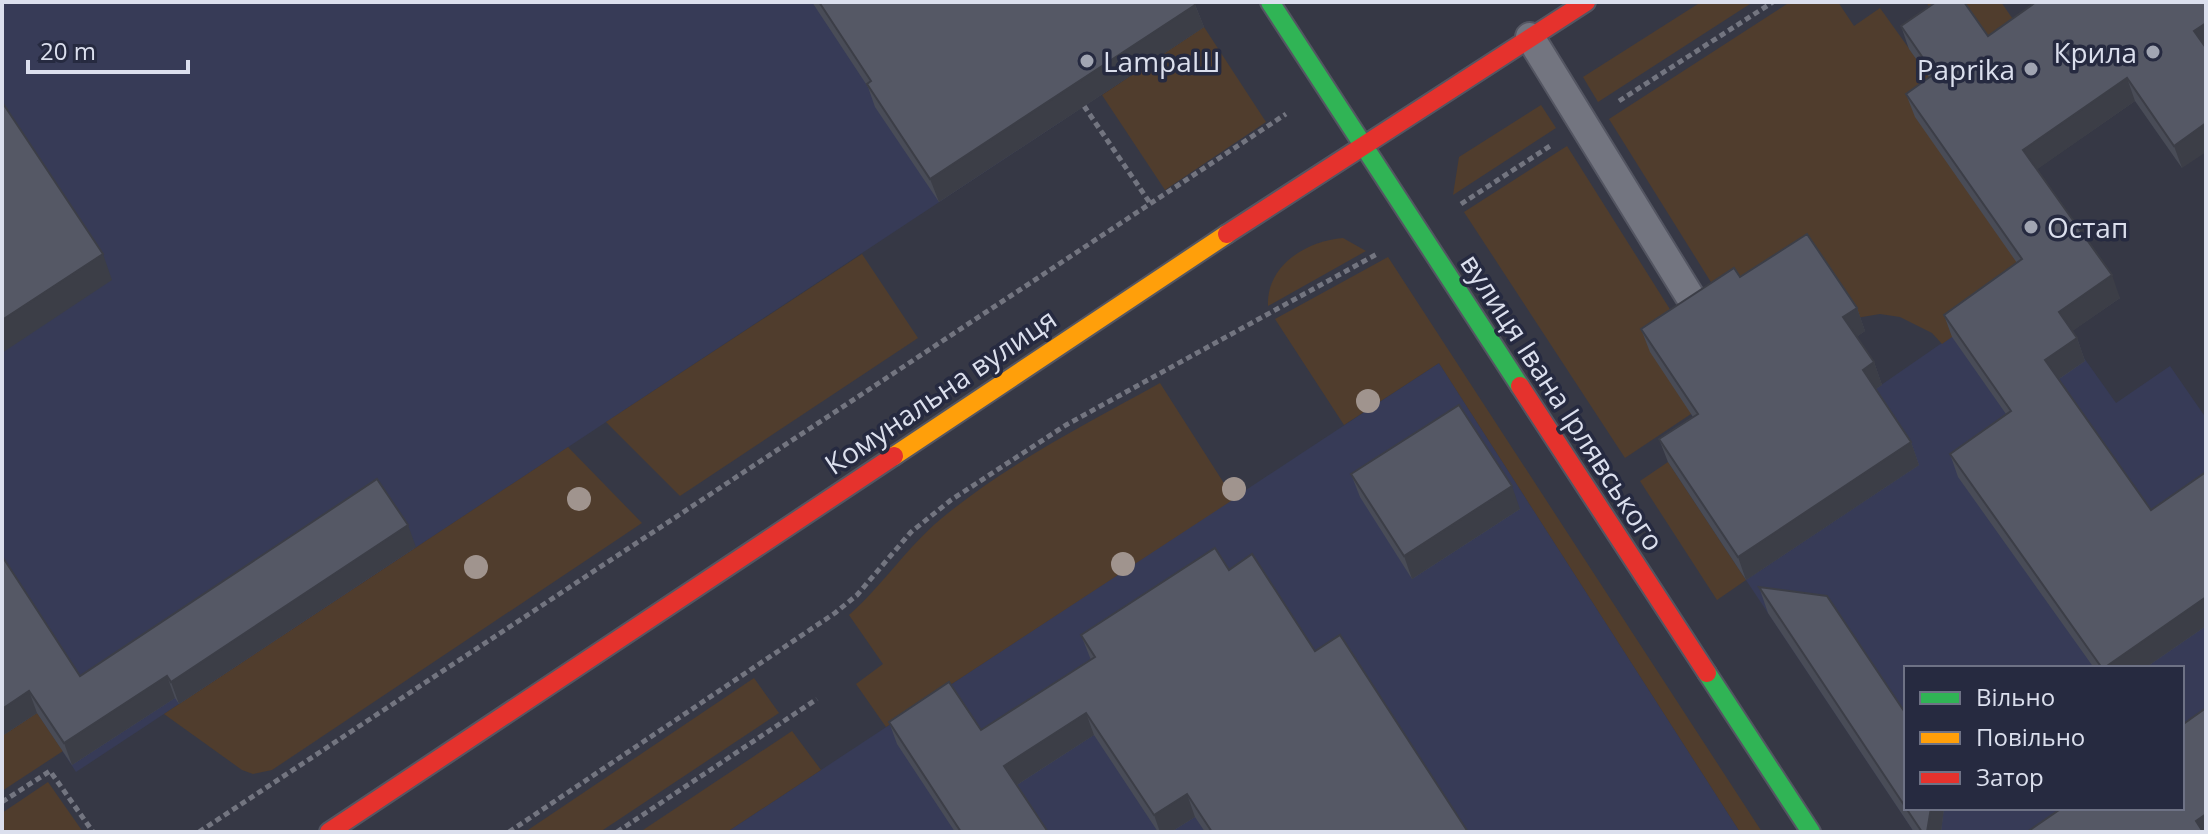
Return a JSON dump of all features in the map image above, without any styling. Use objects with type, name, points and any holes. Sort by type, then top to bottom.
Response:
[{"type":"main road","name":"вулиця Івана Ірлявського","points":[[1270,2],[1811,832]]},
{"type":"main road","name":"Комунальна вулиця","points":[[329,832],[1363,144],[1586,2]]},
{"type":"lane","points":[[1530,37],[1689,295]]},
{"type":"path","points":[[509,832],[835,613],[857,595],[911,532],[951,500],[1066,425],[1418,231],[1773,2]]},
{"type":"path","points":[[199,832],[1326,88]]},
{"type":"path","points":[[1084,106],[1150,203]]},
{"type":"path","points":[[617,832],[817,699]]},
{"type":"path","points":[[2,802],[50,771],[93,832]]},
{"type":"shaded area","points":[[2,2],[983,2],[1062,121],[76,772],[2,659]]},
{"type":"shaded area","points":[[1701,2],[1753,2],[1598,102],[1583,77]]},
{"type":"shaded area","points":[[1790,2],[1838,2],[1854,26],[1880,8],[1943,96],[2030,282],[1942,344],[1932,333],[1900,317],[1880,314],[1856,318],[1724,303],[1609,119]]},
{"type":"shaded area","points":[[1926,2],[2001,2],[2026,38],[1996,59],[1942,26]]},
{"type":"shaded area","points":[[1204,27],[1266,122],[1165,190],[1102,95]]},
{"type":"shaded area","points":[[1541,105],[1556,128],[1453,195],[1459,157]]},
{"type":"shaded area","points":[[1567,146],[1683,330],[1691,414],[1625,458],[1464,212]]},
{"type":"shaded area","points":[[1343,238],[1366,251],[1268,306],[1269,291],[1281,267],[1303,250]]},
{"type":"shaded area","points":[[862,254],[918,338],[680,496],[606,422]]},
{"type":"shaded area","points":[[1388,257],[1762,832],[1740,832],[1439,363],[1344,425],[1275,319]]},
{"type":"shaded area","points":[[2030,282],[2116,403],[2170,366],[2206,418],[2206,832],[1914,832],[1746,580],[1918,465],[1871,392]]},
{"type":"shaded area","points":[[1439,363],[1740,832],[727,832],[1296,457]]},
{"type":"shaded area","points":[[1160,383],[1234,499],[886,727],[856,684],[883,664],[849,615],[929,529],[967,498],[1048,446]]},
{"type":"shaded area","points":[[568,447],[642,523],[272,770],[253,774],[242,770],[164,714]]},
{"type":"shaded area","points":[[1668,462],[1746,580],[1717,600],[1640,481]]},
{"type":"shaded area","points":[[754,678],[779,713],[600,832],[525,832]]},
{"type":"shaded area","points":[[37,713],[63,751],[2,791],[2,736]]},
{"type":"shaded area","points":[[792,731],[821,770],[727,832],[640,832]]},
{"type":"shaded area","points":[[48,782],[83,832],[2,832],[2,813]]},
{"type":"building","points":[[819,2],[1194,2],[1195,5],[930,179],[867,84],[871,81]]},
{"type":"building","points":[[1936,2],[1964,2],[1988,36],[2036,2],[2206,2],[2206,23],[2194,31],[2206,48],[2206,123],[2174,146],[2127,78],[2023,150],[2112,275],[2059,312],[2077,338],[2045,360],[2151,510],[2206,472],[2206,597],[2107,666],[2101,666],[1950,454],[2011,411],[1944,315],[2022,259],[1906,94],[1934,74],[1901,26]]},
{"type":"building","points":[[2,102],[103,254],[2,320]]},
{"type":"building","points":[[1807,234],[1857,308],[1843,317],[1874,362],[1863,370],[1911,442],[1738,557],[1659,439],[1698,414],[1641,329],[1734,268],[1740,277]]},
{"type":"building","points":[[1459,405],[1512,486],[1404,556],[1351,474]]},
{"type":"building","points":[[377,479],[408,525],[171,682],[167,676],[64,743],[29,691],[2,709],[2,556],[80,676]]},
{"type":"building","points":[[1215,548],[1229,570],[1252,554],[1315,651],[1340,635],[1468,832],[1212,832],[1187,794],[1154,815],[1086,713],[1004,766],[1048,832],[961,832],[889,722],[949,682],[981,730],[1095,657],[1081,635]]},
{"type":"building","points":[[1759,587],[1827,596],[1904,711],[1904,805]]},
{"type":"building","points":[[2206,708],[2206,814],[2196,821],[2203,832],[2027,832],[2059,810],[2184,810],[2184,724]]},
{"type":"building","points":[[1907,810],[1931,810],[1927,832],[1922,832]]},
{"type":"traffic: fast","points":[[1270,2],[1520,386]]},
{"type":"traffic: fast","points":[[1707,673],[1811,832]]},
{"type":"traffic: slow","points":[[894,456],[1227,234]]},
{"type":"traffic: jam","points":[[1227,234],[1586,2]]},
{"type":"traffic: jam","points":[[1520,386],[1707,673]]},
{"type":"traffic: jam","points":[[329,832],[894,456]]},
{"type":"place","name":"Крила","points":[[2153,52]]},
{"type":"place","name":"LampaШ","points":[[1087,61]]},
{"type":"place","name":"Paprika","points":[[2031,69]]},
{"type":"place","name":"Остап","points":[[2031,227]]}]
